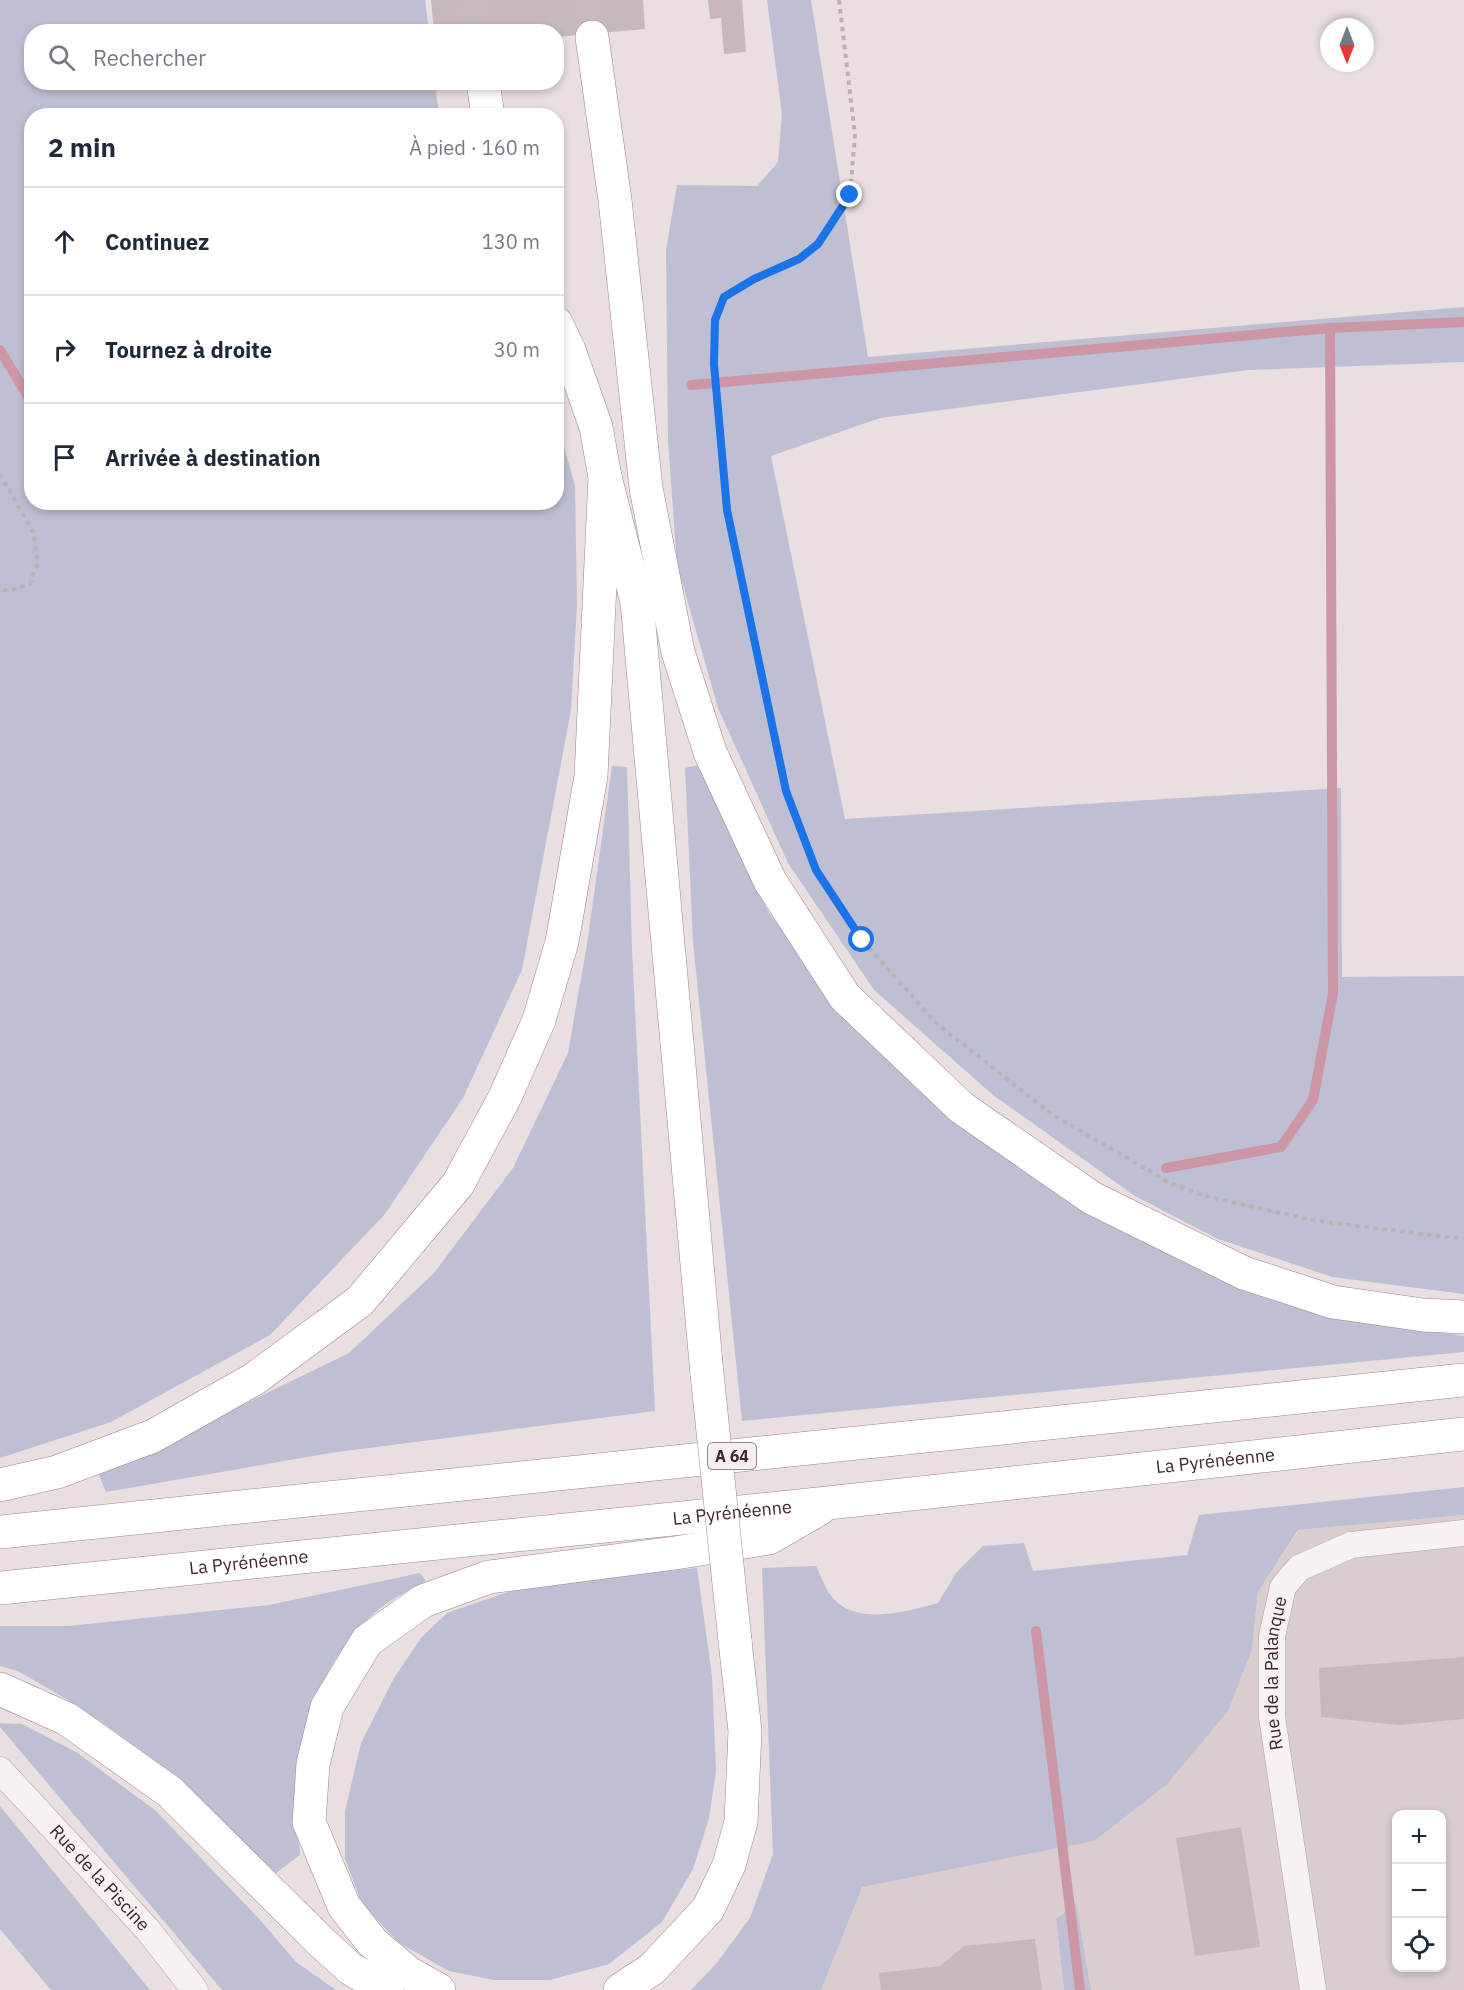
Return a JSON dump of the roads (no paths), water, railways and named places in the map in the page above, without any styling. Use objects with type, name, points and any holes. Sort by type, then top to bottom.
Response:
[{"type":"highway","points":[[592,37],[615,200],[646,488],[678,652],[710,752],[770,881],[845,997],[962,1108],[1092,1198],[1244,1274],[1333,1302],[1424,1315],[1464,1317]]},
{"type":"highway","points":[[484,90],[487,108]]},
{"type":"highway","points":[[564,339],[596,427],[605,477],[637,602],[707,1374],[745,1731],[741,1822],[729,1865],[708,1909],[652,1969],[620,1990]]},
{"type":"highway","points":[[0,1485],[57,1472],[153,1436],[254,1379],[360,1301],[458,1184],[505,1097],[539,1020],[562,942],[591,776],[605,477]]},
{"type":"highway","points":[[637,602],[646,488]]},
{"type":"highway","name":"A 64","points":[[0,1532],[1464,1380]]},
{"type":"highway","name":"La Pyrénéenne","points":[[0,1588],[828,1503],[1464,1434]]},
{"type":"highway","points":[[439,1990],[410,1974],[372,1942],[344,1906],[309,1822],[313,1764],[327,1707],[367,1641],[423,1601],[489,1577],[675,1553],[769,1538],[828,1503]]},
{"type":"highway","points":[[0,1689],[67,1719],[170,1792],[320,1941],[351,1969],[387,1990]]},
{"type":"street","name":"Rue de la Palanque","points":[[1313,1990],[1272,1717],[1272,1636],[1282,1587],[1299,1568],[1351,1545],[1464,1533]]},
{"type":"street","name":"Rue de la Piscine","points":[[0,1770],[147,1929],[195,1990]]},
{"type":"waterway","points":[[691,385],[1330,328],[1464,322]]},
{"type":"waterway","points":[[1166,1168],[1281,1147],[1313,1100],[1333,993],[1330,328]]},
{"type":"waterway","points":[[0,350],[24,390]]},
{"type":"waterway","points":[[1036,1631],[1080,1990]]},
{"type":"tunnel","points":[[472,0],[475,24]]},
{"type":"tunnel","points":[[587,0],[592,37]]}]
